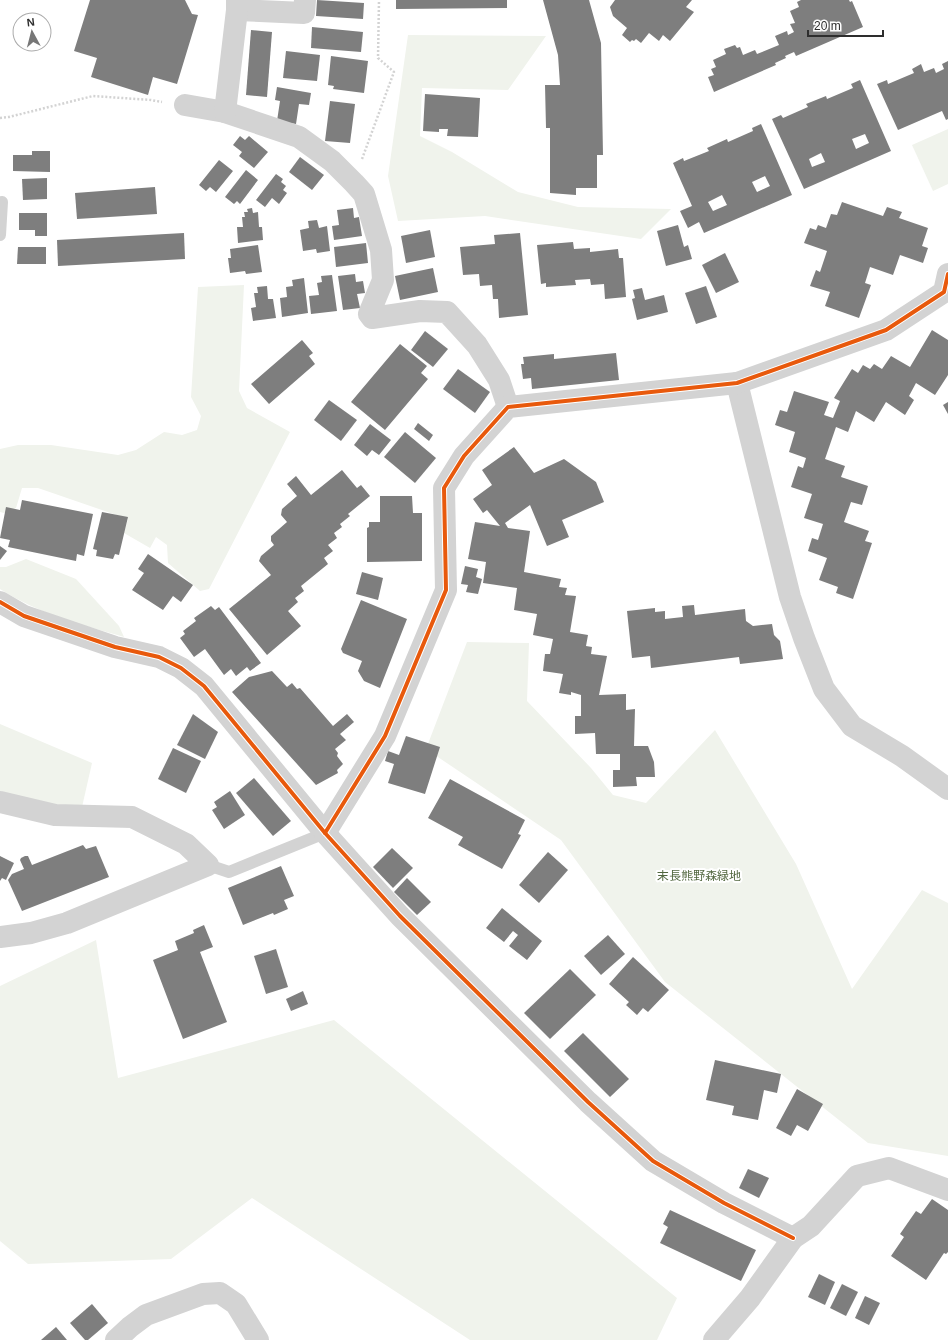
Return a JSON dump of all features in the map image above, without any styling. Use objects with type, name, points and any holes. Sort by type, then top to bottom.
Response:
[{"type":"street","points":[[225,112],[237,5],[304,13],[305,0]]},
{"type":"street","points":[[185,105],[225,112],[299,137],[332,161],[364,194],[381,250],[383,280],[369,314],[372,318],[420,311],[447,312],[477,345],[500,380],[508,406]]},
{"type":"street","points":[[325,833],[385,736],[446,590],[444,488],[464,456],[508,406],[737,382],[886,330],[944,292],[948,274]]},
{"type":"street","points":[[737,382],[790,597],[824,689],[852,726],[902,756],[948,789]]},
{"type":"street","points":[[0,602],[24,616],[115,647],[159,657],[181,668],[204,686],[325,833],[400,916],[588,1102],[653,1161],[724,1203],[793,1238]]},
{"type":"street","points":[[0,802],[55,815],[132,817],[186,844],[208,865],[67,923],[31,933],[0,937]]},
{"type":"street","points":[[714,1340],[750,1298],[793,1238],[812,1226],[857,1176],[889,1168],[948,1190]]},
{"type":"street","points":[[116,1340],[146,1314],[203,1294],[220,1293],[236,1304],[258,1340]]},
{"type":"lane","points":[[0,235],[2,202]]},
{"type":"lane","points":[[208,865],[229,872],[325,833]]},
{"type":"path","points":[[354,183],[394,72],[378,58],[379,0]]},
{"type":"path","points":[[0,118],[93,96],[151,100]]},
{"type":"green space","points":[[408,35],[546,36],[508,90],[422,88],[420,136],[452,152],[518,192],[578,207],[671,209],[641,239],[485,216],[398,221],[388,176]]},
{"type":"green space","points":[[948,129],[948,184],[933,191],[912,145]]},
{"type":"green space","points":[[244,285],[239,391],[247,408],[290,432],[209,589],[200,591],[168,563],[167,545],[156,537],[150,548],[124,533],[128,519],[38,488],[22,488],[16,508],[4,513],[0,512],[0,449],[18,445],[51,445],[118,455],[136,450],[164,432],[182,435],[197,430],[201,416],[191,397],[198,287]]},
{"type":"green space","points":[[26,559],[76,579],[119,626],[124,637],[60,618],[15,598],[0,589],[0,567],[6,567]]},
{"type":"green space","name":"末長熊野森緑地","points":[[467,642],[529,643],[527,701],[591,768],[613,795],[646,803],[715,730],[796,864],[852,989],[922,890],[948,903],[948,1156],[868,1143],[665,982],[561,840],[426,749]]},
{"type":"green space","points":[[0,724],[92,763],[82,807],[40,802],[0,791]]},
{"type":"green space","points":[[96,940],[118,1078],[334,1020],[677,1298],[657,1340],[470,1340],[252,1198],[171,1259],[28,1264],[0,1241],[0,986]]},
{"type":"building","points":[[90,0],[185,0],[192,14],[198,15],[177,84],[153,77],[148,95],[91,77],[97,58],[74,51]]},
{"type":"building","points":[[317,0],[364,3],[363,19],[316,16]]},
{"type":"building","points":[[396,0],[507,0],[507,8],[396,9]]},
{"type":"building","points":[[543,0],[589,0],[601,43],[603,155],[597,155],[597,188],[576,188],[576,195],[550,193],[550,128],[546,128],[545,85],[560,85],[558,55]]},
{"type":"building","points":[[615,0],[692,0],[686,7],[694,12],[670,41],[663,35],[659,41],[649,33],[641,43],[636,39],[630,42],[622,35],[627,28],[613,16],[610,7]]},
{"type":"building","points":[[801,0],[852,1],[863,27],[796,56],[794,52],[775,63],[776,65],[714,92],[708,77],[714,75],[711,69],[716,67],[713,60],[726,54],[724,49],[735,45],[737,48],[740,47],[743,55],[755,50],[757,54],[779,45],[775,36],[787,31],[788,35],[794,32],[790,24],[795,23],[790,11],[799,7],[797,2]]},
{"type":"building","points":[[312,27],[363,32],[361,52],[311,48]]},
{"type":"building","points":[[251,30],[272,32],[267,97],[246,95]]},
{"type":"building","points":[[286,51],[320,55],[317,81],[283,78]]},
{"type":"building","points":[[331,56],[368,61],[364,93],[333,89],[334,86],[328,85]]},
{"type":"building","points":[[948,61],[948,119],[946,120],[942,111],[898,130],[877,84],[887,80],[888,84],[914,73],[912,69],[921,64],[924,72],[934,68],[936,73],[944,69],[942,64]]},
{"type":"building","points":[[860,80],[891,151],[804,189],[772,119],[781,115],[783,118],[808,107],[806,104],[826,96],[827,99],[853,88],[851,84]],"holes":[[[865,134],[869,143],[856,149],[852,139]],[[821,153],[825,162],[812,167],[809,159]]]},
{"type":"building","points":[[277,87],[311,93],[309,105],[299,104],[296,124],[277,121],[280,101],[275,100]]},
{"type":"building","points":[[425,94],[480,98],[478,137],[447,136],[448,129],[439,129],[439,132],[423,131]]},
{"type":"building","points":[[330,101],[355,104],[350,143],[325,141]]},
{"type":"building","points":[[761,124],[792,195],[704,233],[699,222],[688,228],[680,211],[692,206],[673,163],[683,158],[684,161],[709,151],[707,148],[727,139],[728,142],[753,131],[752,128]],"holes":[[[765,176],[770,186],[757,192],[752,182]],[[722,195],[727,205],[713,211],[708,202]]]},
{"type":"building","points":[[240,136],[245,140],[249,136],[268,152],[254,168],[239,156],[242,152],[233,145]]},
{"type":"building","points":[[32,151],[50,151],[50,172],[13,171],[13,155],[32,155]]},
{"type":"building","points":[[300,157],[324,175],[312,190],[289,172]]},
{"type":"building","points":[[219,160],[233,171],[216,192],[210,187],[206,191],[199,185]]},
{"type":"building","points":[[246,170],[258,180],[240,204],[237,201],[234,204],[225,197]]},
{"type":"building","points":[[276,174],[283,179],[281,182],[286,186],[283,190],[287,193],[279,204],[272,198],[265,207],[256,200]]},
{"type":"building","points":[[47,178],[47,199],[23,200],[22,179]]},
{"type":"building","points":[[155,187],[157,214],[77,219],[75,193]]},
{"type":"building","points":[[842,202],[883,216],[887,207],[902,212],[899,218],[928,228],[922,246],[928,248],[923,263],[900,255],[893,275],[870,267],[865,283],[871,285],[859,318],[825,306],[830,292],[810,286],[816,270],[820,272],[827,251],[804,243],[810,228],[816,230],[818,225],[826,228],[831,214],[837,215]]},
{"type":"building","points":[[252,208],[253,213],[258,212],[259,227],[262,227],[263,240],[238,243],[237,227],[243,227],[242,217],[245,217],[244,212],[248,212],[247,209]]},
{"type":"building","points":[[353,208],[354,218],[359,217],[362,236],[334,240],[332,226],[339,225],[337,210]]},
{"type":"building","points":[[19,213],[47,213],[47,236],[35,236],[35,230],[19,230]]},
{"type":"building","points":[[317,220],[319,228],[327,226],[330,251],[317,253],[316,249],[303,251],[300,230],[309,228],[308,221]]},
{"type":"building","points":[[678,225],[684,247],[688,245],[692,259],[666,266],[657,231]]},
{"type":"building","points":[[430,230],[435,257],[406,263],[401,236]]},
{"type":"building","points":[[184,233],[185,259],[58,266],[57,240]]},
{"type":"building","points":[[520,233],[528,315],[499,318],[498,299],[493,299],[492,285],[480,286],[479,274],[463,275],[460,247],[495,244],[494,235]]},
{"type":"building","points":[[573,242],[574,249],[590,248],[590,252],[618,249],[619,258],[623,258],[626,297],[605,299],[604,284],[591,285],[590,279],[575,280],[576,285],[546,287],[546,283],[541,284],[537,245]]},
{"type":"building","points":[[366,243],[368,263],[336,267],[334,247]]},
{"type":"building","points":[[258,245],[262,272],[246,274],[245,271],[230,273],[228,258],[231,258],[230,249]]},
{"type":"building","points":[[18,247],[46,247],[46,264],[17,264]]},
{"type":"building","points":[[725,253],[739,282],[716,293],[702,265]]},
{"type":"building","points":[[433,268],[438,292],[400,300],[395,276]]},
{"type":"building","points":[[355,274],[356,282],[363,281],[365,293],[357,294],[360,308],[343,310],[338,276]]},
{"type":"building","points":[[332,275],[337,311],[311,314],[309,296],[319,295],[317,283],[322,282],[321,276]]},
{"type":"building","points":[[304,278],[308,313],[282,317],[280,298],[287,297],[286,287],[293,286],[292,280]]},
{"type":"building","points":[[267,286],[268,299],[273,299],[276,318],[253,321],[251,308],[256,307],[254,293],[258,293],[257,287]]},
{"type":"building","points":[[706,286],[717,317],[696,324],[685,293]]},
{"type":"building","points":[[642,288],[645,300],[664,295],[668,312],[637,320],[632,299],[635,298],[633,290]]},
{"type":"building","points":[[932,330],[948,340],[948,375],[935,395],[916,383],[909,396],[914,400],[905,415],[886,402],[874,422],[856,411],[848,432],[836,427],[825,459],[845,466],[841,477],[868,486],[862,505],[851,502],[844,522],[869,531],[865,541],[872,543],[853,599],[836,593],[838,587],[819,580],[827,558],[808,551],[812,538],[818,540],[823,524],[804,518],[812,494],[791,487],[798,466],[803,468],[806,458],[789,452],[795,432],[775,425],[780,410],[787,412],[794,391],[829,402],[824,415],[833,418],[840,401],[834,398],[852,369],[858,373],[863,365],[870,369],[874,364],[882,369],[891,356],[910,367]]},
{"type":"building","points":[[425,331],[448,349],[433,367],[411,350]]},
{"type":"building","points":[[302,340],[313,353],[309,356],[315,364],[269,404],[251,384]]},
{"type":"building","points":[[400,344],[427,366],[421,373],[428,379],[385,430],[351,402]]},
{"type":"building","points":[[616,353],[619,380],[532,389],[531,378],[523,379],[521,364],[524,364],[523,357],[554,354],[554,359]]},
{"type":"building","points":[[458,369],[490,392],[475,413],[443,389]]},
{"type":"building","points":[[329,400],[357,420],[341,441],[314,420]]},
{"type":"building","points":[[948,402],[948,414],[943,405]]},
{"type":"building","points":[[418,423],[433,435],[429,441],[414,429]]},
{"type":"building","points":[[370,424],[391,440],[379,455],[372,450],[367,456],[354,445]]},
{"type":"building","points":[[405,432],[436,458],[415,483],[384,457]]},
{"type":"building","points":[[514,447],[534,473],[564,459],[596,482],[604,502],[562,520],[569,537],[547,546],[530,505],[505,523],[508,528],[530,531],[524,572],[561,579],[559,587],[567,588],[565,595],[576,596],[570,632],[588,635],[586,646],[592,647],[591,654],[607,656],[599,695],[626,694],[626,710],[635,709],[634,746],[648,746],[654,762],[655,777],[636,777],[637,786],[613,787],[613,770],[620,770],[620,754],[596,754],[595,733],[575,734],[575,716],[581,716],[581,695],[571,692],[571,695],[559,693],[563,674],[543,671],[545,654],[550,654],[553,639],[533,635],[537,614],[514,610],[517,588],[483,583],[486,562],[468,559],[475,522],[500,526],[487,510],[483,513],[473,499],[492,485],[482,470]]},
{"type":"building","points":[[342,470],[357,488],[361,485],[370,496],[348,514],[350,516],[340,524],[342,527],[334,533],[337,538],[328,545],[333,551],[324,558],[328,564],[301,586],[304,591],[295,598],[298,602],[288,611],[301,626],[267,655],[229,609],[271,575],[259,561],[261,556],[274,545],[271,541],[271,536],[287,522],[281,515],[282,509],[297,496],[287,484],[296,476],[311,495]]},
{"type":"building","points":[[380,496],[412,496],[413,513],[422,513],[422,561],[367,562],[367,528],[369,527],[369,522],[380,522]]},
{"type":"building","points":[[22,500],[93,514],[84,556],[77,554],[76,561],[8,547],[10,540],[0,538],[6,507],[20,510]]},
{"type":"building","points":[[102,512],[128,517],[119,555],[115,554],[113,559],[96,556],[97,550],[93,549]]},
{"type":"building","points":[[0,546],[7,551],[0,560]]},
{"type":"building","points":[[148,554],[193,585],[181,602],[173,596],[163,610],[132,590],[144,573],[138,569]]},
{"type":"building","points":[[465,566],[478,569],[476,577],[482,579],[478,594],[466,592],[468,585],[461,584]]},
{"type":"building","points":[[362,572],[383,578],[378,600],[356,594]]},
{"type":"building","points":[[361,600],[407,619],[380,688],[364,681],[358,671],[362,661],[343,653],[341,649]]},
{"type":"building","points":[[694,605],[695,615],[745,609],[746,621],[753,626],[772,624],[774,635],[780,641],[783,659],[740,664],[739,657],[651,668],[650,656],[632,658],[627,611],[655,608],[655,612],[665,611],[665,619],[683,617],[682,606]]},
{"type":"building","points":[[211,606],[215,610],[219,607],[261,663],[250,671],[247,667],[236,676],[231,669],[224,675],[205,649],[194,657],[180,638],[185,634],[183,631],[196,621],[194,618]]},
{"type":"building","points":[[272,671],[287,687],[292,683],[297,689],[300,688],[333,726],[347,714],[354,722],[340,734],[346,740],[335,749],[338,753],[337,756],[343,764],[337,770],[338,773],[316,785],[232,692],[249,677]]},
{"type":"building","points":[[193,714],[218,732],[205,759],[177,745]]},
{"type":"building","points":[[406,736],[440,747],[425,794],[388,783],[394,764],[385,761],[388,751],[399,755]]},
{"type":"building","points":[[173,748],[201,761],[186,793],[158,779]]},
{"type":"building","points":[[254,778],[291,821],[273,836],[236,793]]},
{"type":"building","points":[[450,779],[525,820],[518,834],[521,835],[502,869],[458,845],[463,837],[428,818]]},
{"type":"building","points":[[230,791],[245,815],[224,829],[212,810],[217,807],[214,802]]},
{"type":"building","points":[[83,845],[86,849],[96,846],[109,877],[22,911],[8,880],[12,874],[24,869],[20,860],[21,858],[28,856],[32,865]]},
{"type":"building","points":[[392,848],[413,868],[393,888],[373,867]]},
{"type":"building","points":[[548,852],[568,870],[539,903],[519,885]]},
{"type":"building","points":[[0,856],[14,863],[6,880],[2,878],[0,881]]},
{"type":"building","points":[[281,866],[294,896],[284,900],[288,909],[274,915],[273,913],[243,925],[228,888]]},
{"type":"building","points":[[407,878],[431,902],[417,915],[394,892]]},
{"type":"building","points":[[502,908],[542,941],[527,960],[509,946],[518,935],[513,931],[504,942],[486,928]]},
{"type":"building","points":[[204,925],[213,947],[200,952],[227,1022],[183,1039],[153,960],[178,950],[175,941],[194,933],[193,930]]},
{"type":"building","points":[[608,935],[625,954],[601,975],[584,956]]},
{"type":"building","points":[[276,949],[288,987],[266,994],[254,956]]},
{"type":"building","points":[[633,957],[669,990],[648,1012],[643,1008],[637,1015],[626,1005],[629,1002],[609,984]]},
{"type":"building","points":[[570,969],[596,995],[550,1039],[524,1013]]},
{"type":"building","points":[[303,991],[308,1004],[291,1011],[286,999]]},
{"type":"building","points":[[583,1033],[629,1079],[610,1097],[564,1051]]},
{"type":"building","points":[[715,1060],[781,1074],[777,1093],[764,1090],[758,1120],[732,1115],[734,1106],[706,1100]]},
{"type":"building","points":[[797,1089],[823,1104],[808,1131],[797,1125],[791,1136],[776,1128]]},
{"type":"building","points":[[748,1169],[769,1178],[759,1198],[739,1188]]},
{"type":"building","points":[[932,1199],[948,1210],[948,1252],[946,1254],[944,1253],[926,1280],[891,1256],[904,1237],[900,1234],[916,1211],[921,1214]]},
{"type":"building","points":[[670,1210],[756,1250],[741,1281],[660,1243],[668,1227],[663,1224]]},
{"type":"building","points":[[819,1274],[835,1282],[825,1305],[808,1297]]},
{"type":"building","points":[[842,1284],[858,1292],[846,1316],[830,1308]]},
{"type":"building","points":[[865,1296],[880,1303],[869,1325],[855,1318]]},
{"type":"building","points":[[92,1304],[108,1323],[88,1340],[85,1340],[70,1323]]},
{"type":"building","points":[[56,1327],[67,1340],[41,1340]]},
{"type":"cycle path","points":[[325,833],[385,736],[446,590],[444,488],[464,456],[508,407],[737,383],[886,330],[944,292],[948,274]]},
{"type":"cycle path","points":[[0,602],[24,616],[115,647],[159,657],[181,668],[204,686],[325,833],[400,916],[588,1102],[653,1161],[724,1203],[793,1238]]}]
